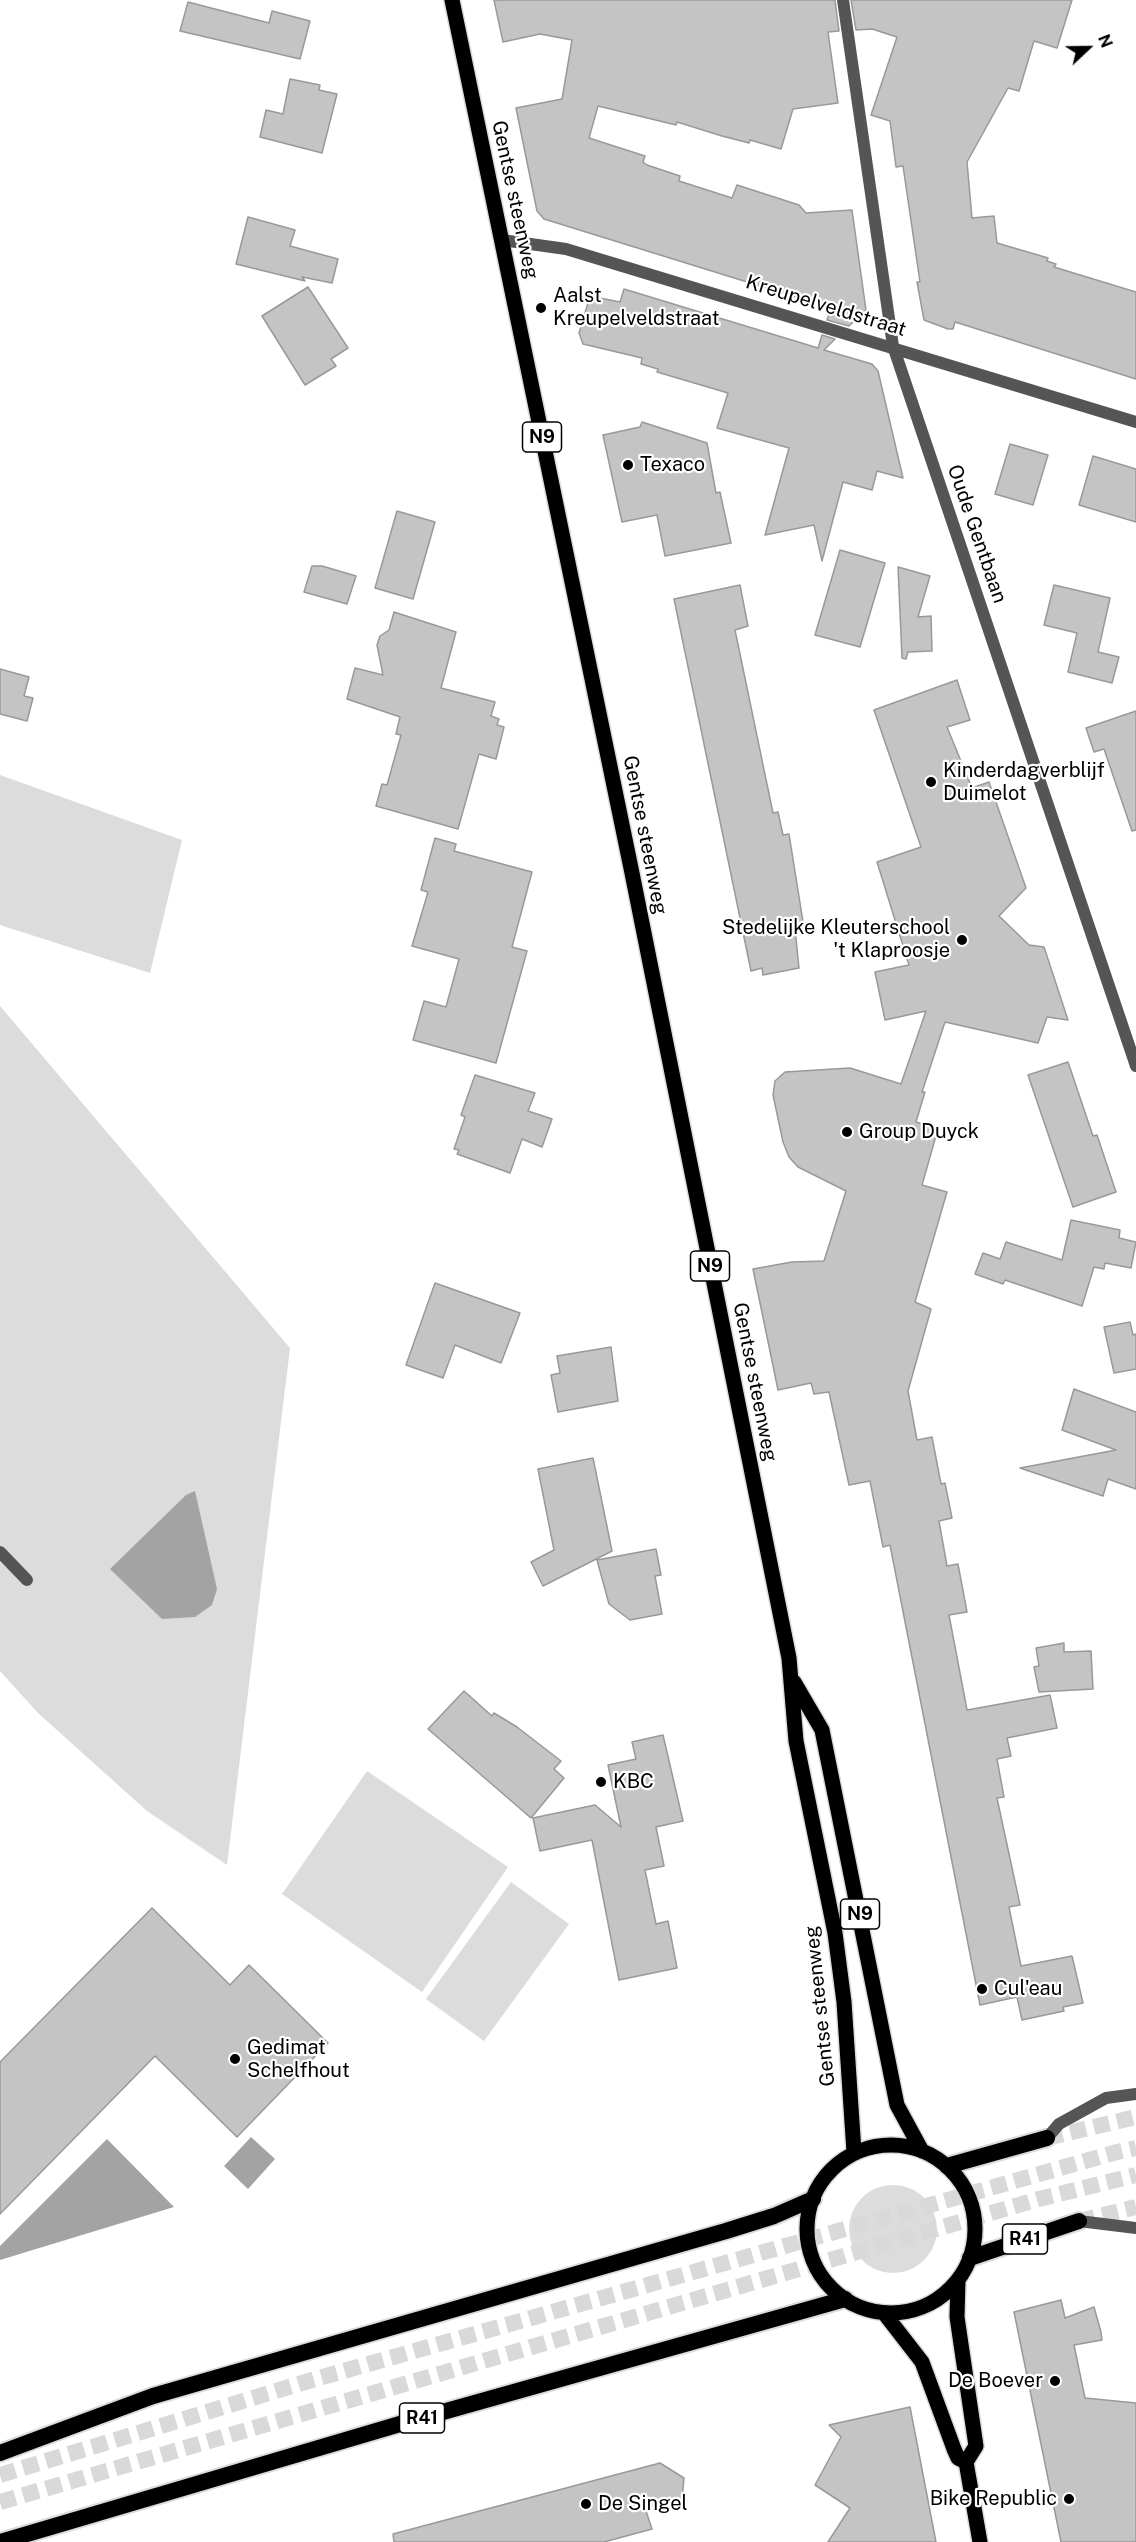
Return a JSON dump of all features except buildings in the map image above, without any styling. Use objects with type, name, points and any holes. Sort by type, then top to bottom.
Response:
[{"type":"highway","points":[[947,2166],[1047,2138]]},
{"type":"highway","points":[[0,2453],[153,2396],[774,2216],[813,2199]]},
{"type":"highway","name":"R41","points":[[970,2258],[1079,2221]]},
{"type":"highway","name":"R41","points":[[0,2542],[400,2424],[845,2299]]},
{"type":"main road","name":"Gentse steenweg","points":[[452,0],[792,1679],[796,1741],[835,1933],[841,1979],[854,2152]]},
{"type":"main road","name":"Gentse steenweg","points":[[792,1679],[822,1730],[897,2105],[922,2151]]},
{"type":"main road","points":[[897,2145],[922,2151],[947,2166],[963,2185],[973,2208],[975,2233],[970,2258],[958,2280],[947,2292],[918,2309],[884,2313],[857,2306],[828,2284],[815,2265],[809,2244],[808,2221],[813,2199],[835,2166],[854,2152],[873,2147],[897,2145]]},
{"type":"main road","points":[[958,2280],[957,2317],[976,2446],[966,2462],[980,2542]]},
{"type":"main road","points":[[884,2313],[922,2362],[954,2449],[958,2458],[966,2462]]},
{"type":"street","name":"Oude Gentbaan","points":[[843,0],[893,346],[1136,1066]]},
{"type":"street","name":"Kreupelveldstraat","points":[[502,240],[566,249],[893,346],[1136,422]]},
{"type":"street","points":[[0,1552],[27,1580]]},
{"type":"street","points":[[1047,2138],[1059,2124],[1106,2098],[1136,2094]]},
{"type":"street","name":"R41","points":[[1079,2221],[1136,2228]]},
{"type":"shaded area","points":[[0,775],[182,840],[150,973],[0,925]]},
{"type":"shaded area","points":[[0,1006],[290,1348],[227,1865],[147,1811],[38,1713],[0,1671]]},
{"type":"shaded area","points":[[195,1491],[217,1589],[212,1605],[195,1617],[162,1619],[110,1569],[186,1495]]},
{"type":"shaded area","points":[[367,1771],[508,1867],[422,1992],[282,1894]]},
{"type":"shaded area","points":[[511,1882],[569,1924],[484,2041],[426,1999]]},
{"type":"shaded area","points":[[251,2137],[275,2159],[248,2189],[224,2166]]},
{"type":"shaded area","points":[[107,2139],[174,2207],[0,2260],[0,2246]]},
{"type":"shaded area","points":[[893,2185],[910,2189],[924,2198],[933,2212],[937,2229],[933,2246],[924,2260],[910,2269],[893,2273],[876,2269],[862,2260],[853,2246],[849,2229],[853,2212],[862,2198],[876,2189]]},
{"type":"tunnel","points":[[1047,2138],[1136,2117]]},
{"type":"tunnel","points":[[0,2475],[312,2380],[1136,2148]]},
{"type":"tunnel","points":[[0,2502],[1039,2199],[1136,2175]]},
{"type":"tunnel","points":[[1079,2221],[1136,2207]]},
{"type":"place","name":"Aalst Kreupelveldstraat","points":[[541,308]]},
{"type":"place","name":"Texaco","points":[[628,465]]},
{"type":"place","name":"Kinderdagverblijf Duimelot","points":[[931,782]]},
{"type":"place","name":"Stedelijke Kleuterschool 't Klaproosje","points":[[962,940]]},
{"type":"place","name":"Group Duyck","points":[[847,1132]]},
{"type":"place","name":"KBC","points":[[601,1782]]},
{"type":"place","name":"Cul'eau","points":[[982,1989]]},
{"type":"place","name":"Gedimat Schelfhout","points":[[235,2059]]},
{"type":"place","name":"De Boever","points":[[1055,2381]]},
{"type":"place","name":"Bike Republic","points":[[1069,2499]]},
{"type":"place","name":"De Singel","points":[[586,2504]]}]
